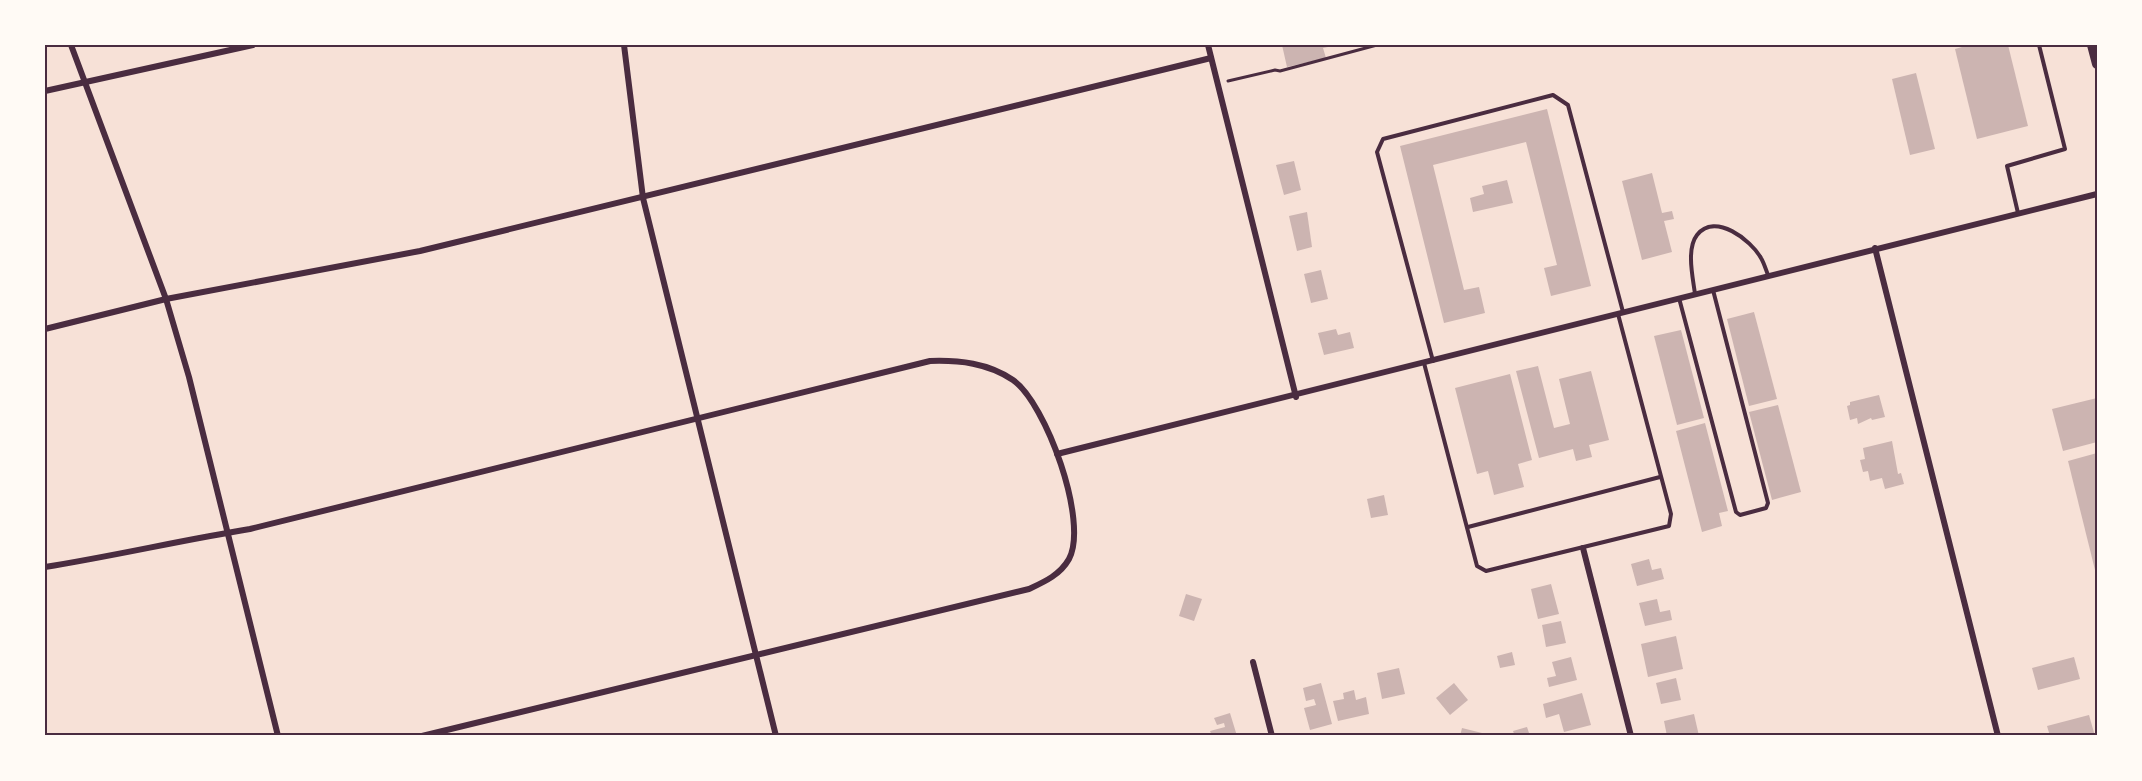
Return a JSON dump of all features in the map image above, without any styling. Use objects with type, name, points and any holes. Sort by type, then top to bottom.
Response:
[{"type":"main road","points":[[2092,45],[2097,64]]},
{"type":"street","points":[[71,45],[166,299],[228,533],[278,736]]},
{"type":"street","points":[[45,91],[253,45]]},
{"type":"street","points":[[624,45],[643,198],[776,736]]},
{"type":"street","points":[[1208,45],[1296,397]]},
{"type":"street","points":[[45,329],[166,299],[420,251],[1211,58]]},
{"type":"street","points":[[1057,454],[1296,397],[1768,275],[2097,194]]},
{"type":"street","points":[[1875,248],[1998,736]]},
{"type":"street","points":[[45,567],[102,558],[217,533],[228,533],[930,361],[989,367],[1022,387],[1036,404],[1057,454],[1075,530],[1069,559],[1049,580],[1029,589],[755,653],[422,736]]},
{"type":"street","points":[[1582,548],[1630,736]]},
{"type":"street","points":[[1253,662],[1272,736]]},
{"type":"lane","points":[[2018,213],[2007,166],[2065,149],[2039,45]]},
{"type":"lane","points":[[1425,363],[1477,566],[1486,572],[1669,526],[1671,514],[1568,105],[1553,95],[1383,139],[1377,152],[1434,361]]},
{"type":"lane","points":[[1695,294],[1692,246],[1697,234],[1710,227],[1723,226],[1746,241],[1760,257],[1768,275]]},
{"type":"lane","points":[[1679,298],[1736,512],[1740,515],[1766,508],[1768,503],[1713,290]]},
{"type":"lane","points":[[1468,528],[1660,477]]},
{"type":"path","points":[[1218,84],[1275,70],[1280,71],[1377,45]]},
{"type":"building","points":[[1282,45],[1333,46],[1323,48],[1326,58],[1287,67]]},
{"type":"building","points":[[1969,45],[2008,45],[2028,126],[1977,139],[1955,49]]},
{"type":"building","points":[[1916,73],[1935,149],[1910,155],[1892,79]]},
{"type":"building","points":[[1547,109],[1591,286],[1551,296],[1544,268],[1557,265],[1526,142],[1433,165],[1464,290],[1479,287],[1485,313],[1444,323],[1400,146]]},
{"type":"building","points":[[1294,161],[1301,190],[1284,195],[1276,165]]},
{"type":"building","points":[[1652,173],[1662,213],[1672,211],[1674,219],[1664,221],[1672,252],[1642,260],[1622,181]]},
{"type":"building","points":[[1507,180],[1513,203],[1473,212],[1470,198],[1484,194],[1482,186]]},
{"type":"building","points":[[1307,212],[1312,247],[1297,251],[1289,216]]},
{"type":"building","points":[[1321,270],[1328,299],[1311,303],[1304,274]]},
{"type":"building","points":[[1754,312],[1777,399],[1749,406],[1727,319]]},
{"type":"building","points":[[1336,329],[1338,335],[1350,332],[1354,348],[1324,355],[1318,333]]},
{"type":"building","points":[[1681,330],[1704,418],[1677,425],[1654,336]]},
{"type":"building","points":[[1538,366],[1554,428],[1570,424],[1559,379],[1591,371],[1609,440],[1589,445],[1592,457],[1576,461],[1573,449],[1539,458],[1516,371]]},
{"type":"building","points":[[1510,374],[1532,460],[1518,464],[1524,487],[1494,495],[1488,471],[1477,474],[1455,388]]},
{"type":"building","points":[[1879,395],[1885,417],[1872,420],[1871,418],[1858,424],[1857,418],[1850,420],[1847,406],[1850,402]]},
{"type":"building","points":[[2097,398],[2097,442],[2063,451],[2052,409]]},
{"type":"building","points":[[1778,405],[1801,492],[1772,500],[1749,412]]},
{"type":"building","points":[[1705,423],[1728,511],[1719,513],[1722,526],[1702,532],[1676,431]]},
{"type":"building","points":[[1892,441],[1898,474],[1901,473],[1904,484],[1885,489],[1882,478],[1870,481],[1868,471],[1863,472],[1860,460],[1865,459],[1863,448]]},
{"type":"building","points":[[2097,453],[2097,574],[2096,574],[2068,461]]},
{"type":"building","points":[[1384,495],[1388,515],[1371,518],[1367,499]]},
{"type":"building","points":[[1649,559],[1652,570],[1661,568],[1664,579],[1637,586],[1631,564]]},
{"type":"building","points":[[1551,584],[1559,614],[1538,619],[1531,589]]},
{"type":"building","points":[[1186,594],[1202,599],[1194,621],[1179,616]]},
{"type":"building","points":[[1657,599],[1660,612],[1670,610],[1672,620],[1645,626],[1639,603]]},
{"type":"building","points":[[1561,621],[1566,643],[1546,647],[1542,625]]},
{"type":"building","points":[[1676,636],[1683,669],[1648,677],[1641,644]]},
{"type":"building","points":[[1512,652],[1515,665],[1500,668],[1497,656]]},
{"type":"building","points":[[1571,657],[1577,680],[1549,687],[1547,678],[1556,676],[1552,662]]},
{"type":"building","points":[[2074,657],[2080,679],[2038,690],[2032,668]]},
{"type":"building","points":[[1399,668],[1405,694],[1382,699],[1377,673]]},
{"type":"building","points":[[1676,678],[1681,700],[1661,704],[1656,683]]},
{"type":"building","points":[[1321,683],[1332,724],[1310,730],[1304,708],[1316,705],[1314,699],[1306,701],[1303,688]]},
{"type":"building","points":[[1454,683],[1468,700],[1450,715],[1436,698]]},
{"type":"building","points":[[1354,690],[1356,700],[1366,697],[1369,714],[1338,721],[1333,701],[1344,699],[1343,693]]},
{"type":"building","points":[[1582,693],[1591,725],[1564,732],[1559,714],[1546,718],[1543,704]]},
{"type":"building","points":[[1230,713],[1237,736],[1212,736],[1210,731],[1225,727],[1224,723],[1217,725],[1214,718]]},
{"type":"building","points":[[1694,714],[1699,736],[1667,736],[1664,721]]},
{"type":"building","points":[[2089,715],[2095,736],[2050,736],[2047,726]]},
{"type":"building","points":[[1527,727],[1530,736],[1515,736],[1513,731]]},
{"type":"building","points":[[1462,728],[1482,733],[1481,736],[1460,736]]}]
